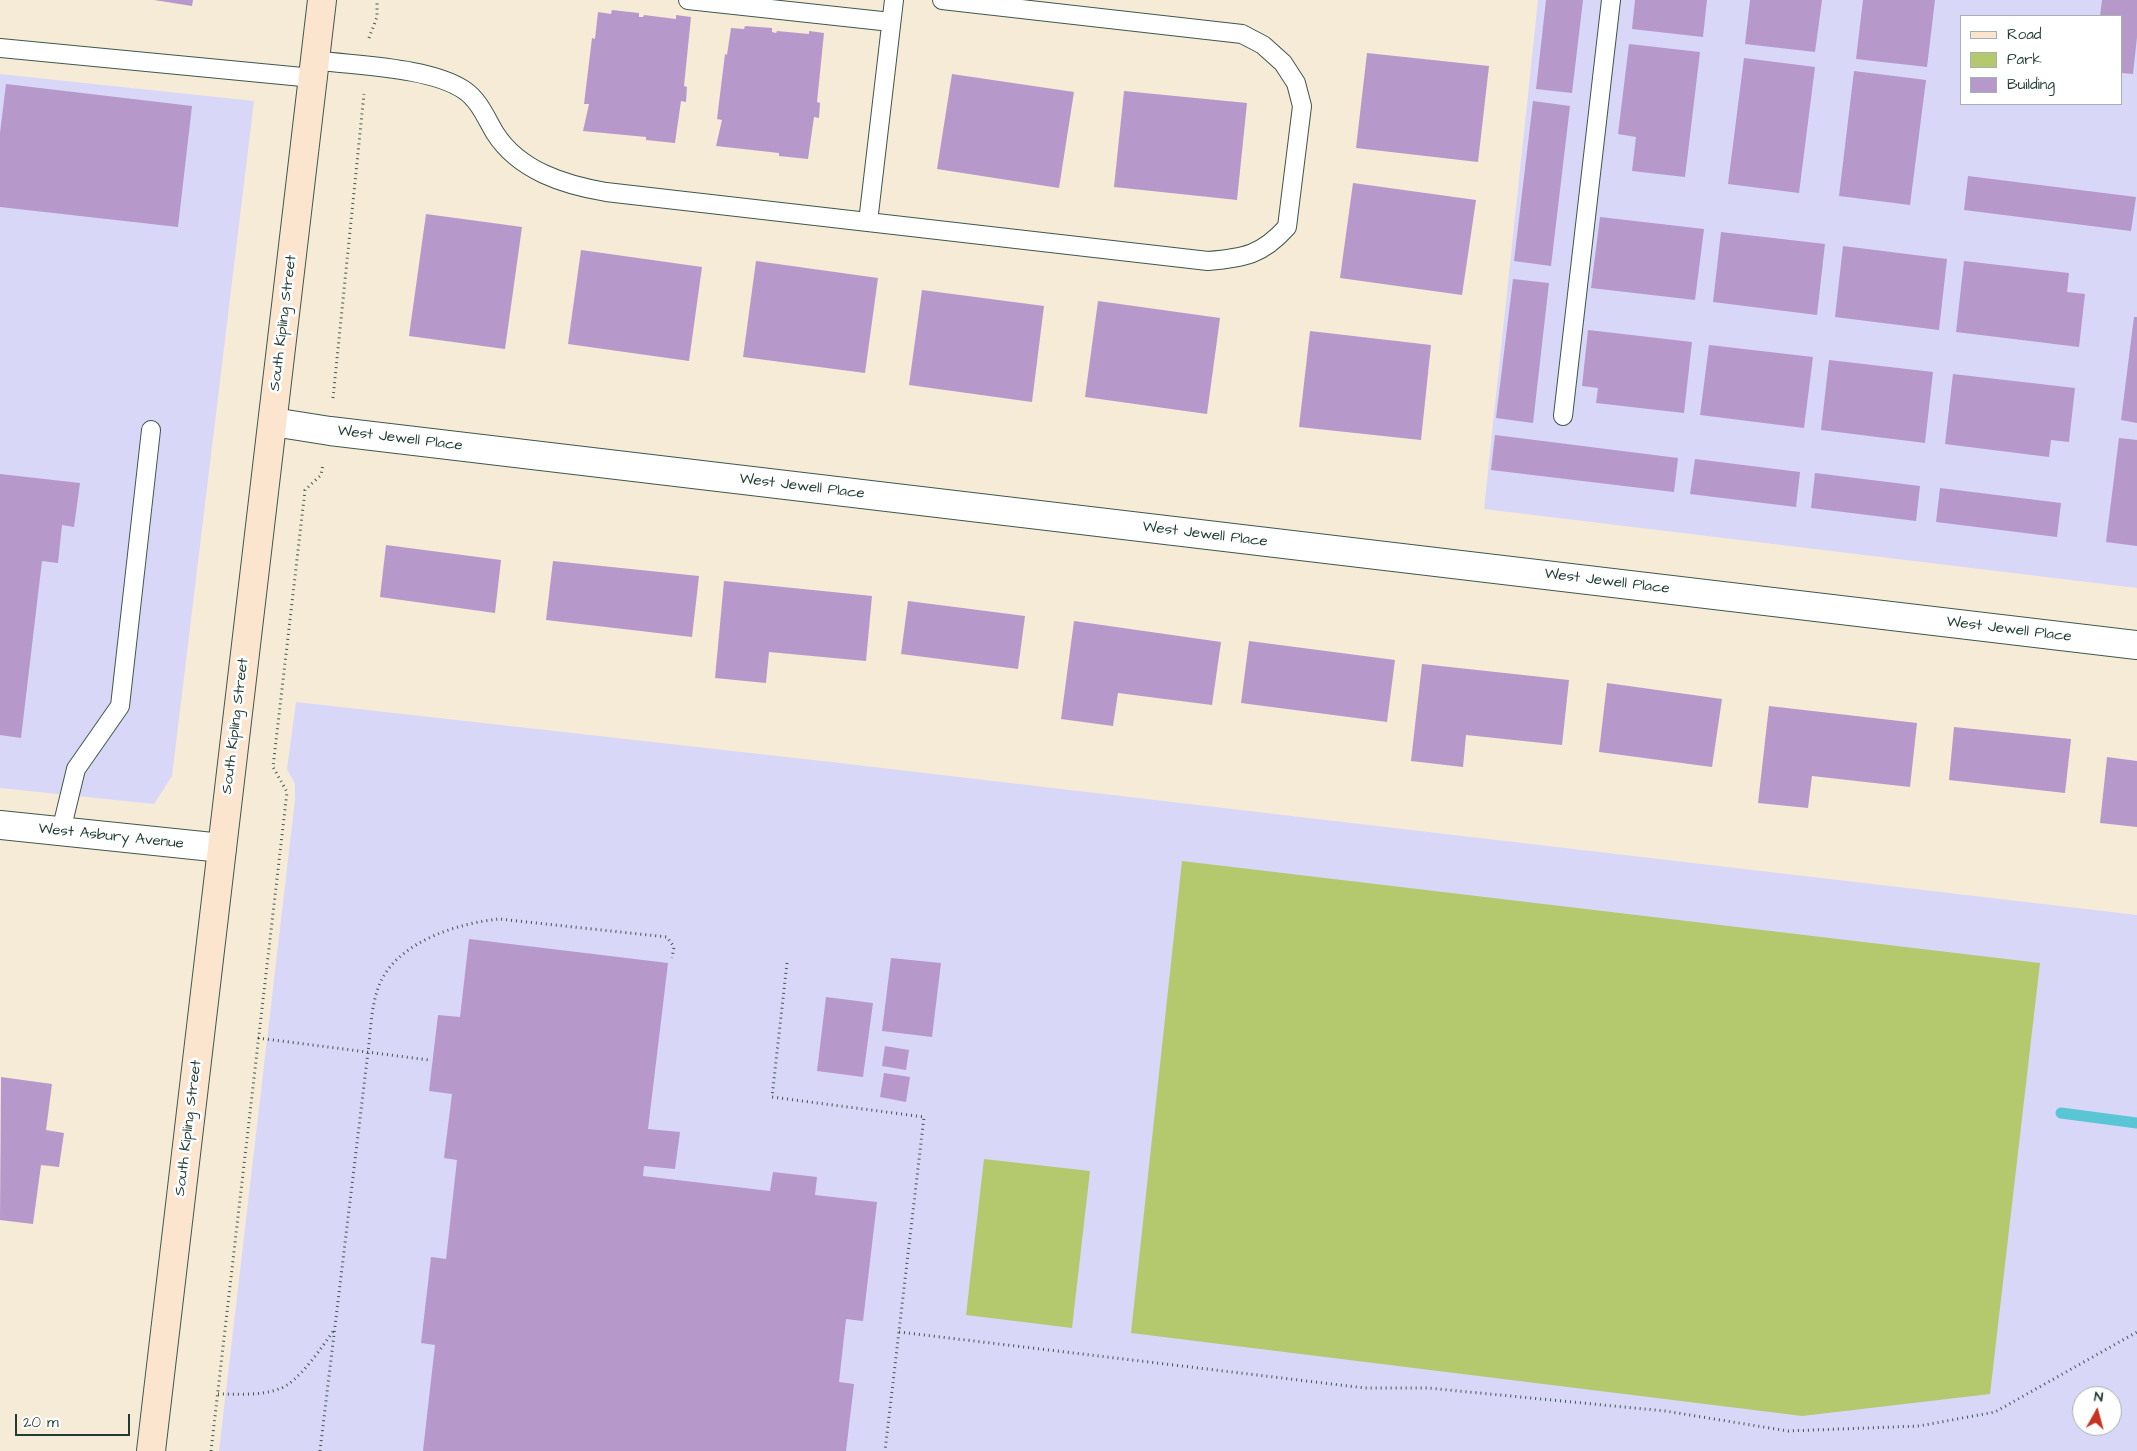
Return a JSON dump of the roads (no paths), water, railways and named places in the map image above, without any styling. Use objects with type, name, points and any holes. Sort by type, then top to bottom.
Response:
[{"type":"street","name":"South Kipling Street","points":[[151,1451],[322,0]]},
{"type":"street","name":"West Jewell Place","points":[[273,422],[2137,646]]},
{"type":"street","name":"West Asbury Avenue","points":[[0,825],[222,848]]},
{"type":"lane","points":[[688,0],[891,22]]},
{"type":"lane","points":[[868,222],[894,0]]},
{"type":"lane","points":[[0,48],[314,69],[366,67],[429,74],[464,90],[482,110],[496,135],[517,157],[544,174],[573,186],[606,192],[1208,261],[1235,259],[1258,253],[1274,241],[1287,227],[1302,106],[1296,83],[1283,63],[1263,45],[1242,34],[942,0]]},
{"type":"lane","points":[[1563,416],[1611,0]]},
{"type":"lane","points":[[61,832],[76,769],[120,706],[151,430]]},
{"type":"waterway","points":[[2061,1113],[2137,1123]]}]
